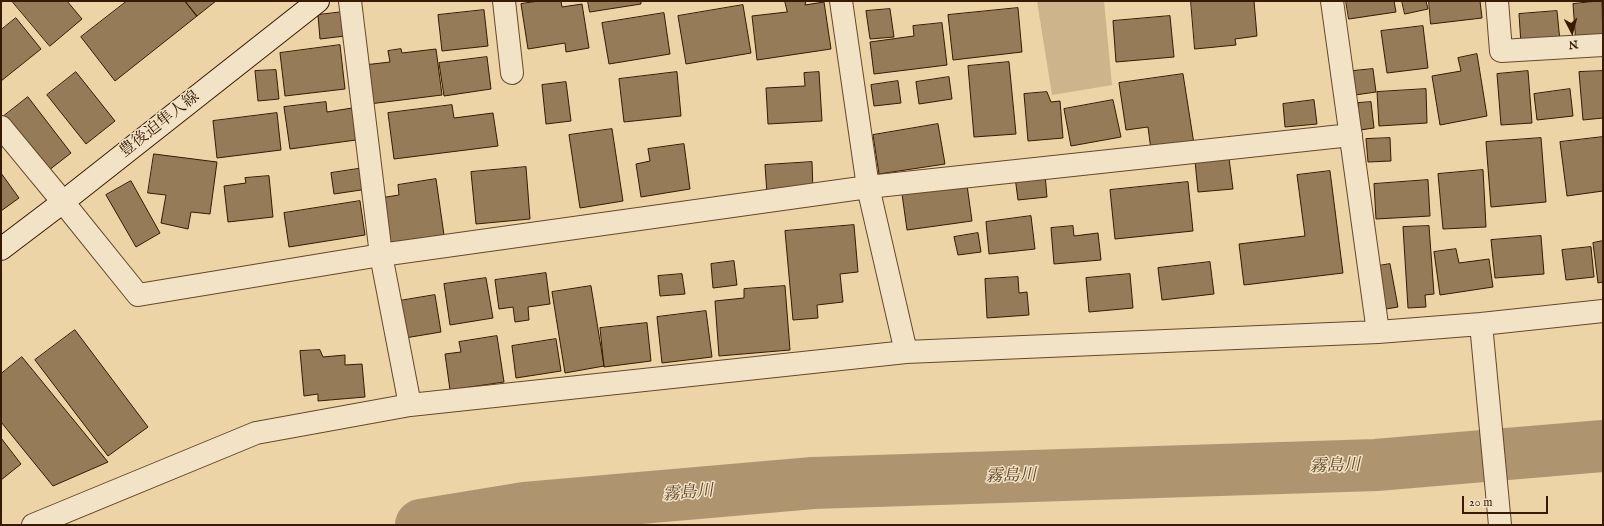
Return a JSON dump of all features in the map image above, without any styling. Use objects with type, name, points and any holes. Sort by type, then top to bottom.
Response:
[{"type":"street","name":"豊後迫隼人線","points":[[1,249],[318,1]]},
{"type":"street","points":[[350,1],[381,255],[410,405]]},
{"type":"street","points":[[504,1],[512,73]]},
{"type":"street","points":[[841,1],[868,187],[906,352]]},
{"type":"street","points":[[1332,1],[1378,332]]},
{"type":"street","points":[[1497,1],[1501,51],[1603,45]]},
{"type":"street","points":[[1,127],[138,294],[381,255],[868,187],[1351,135]]},
{"type":"street","points":[[34,525],[256,433],[410,405],[906,352],[1378,332],[1481,332],[1603,311]]},
{"type":"street","points":[[1481,332],[1500,525]]},
{"type":"shaded area","points":[[1037,1],[1104,1],[1112,85],[1052,95]]},
{"type":"building","points":[[12,1],[67,1],[82,19],[50,46]]},
{"type":"building","points":[[127,1],[185,1],[197,16],[115,81],[81,37]]},
{"type":"building","points":[[185,1],[216,1],[197,16]]},
{"type":"building","points":[[539,1],[561,1],[562,7],[582,4],[589,48],[566,52],[565,43],[528,49],[521,4]]},
{"type":"building","points":[[588,1],[641,1],[641,4],[590,12]]},
{"type":"building","points":[[785,1],[806,1],[805,5],[824,2],[831,49],[757,60],[752,16],[787,12]]},
{"type":"building","points":[[1191,1],[1254,1],[1257,36],[1235,39],[1236,45],[1195,49]]},
{"type":"building","points":[[1346,1],[1394,1],[1396,12],[1349,19]]},
{"type":"building","points":[[1402,1],[1426,1],[1428,9],[1405,14]]},
{"type":"building","points":[[1429,1],[1480,1],[1482,18],[1431,24]]},
{"type":"building","points":[[1602,1],[1603,42],[1576,44],[1573,4]]},
{"type":"building","points":[[743,5],[751,53],[686,64],[678,16]]},
{"type":"building","points":[[1018,8],[1022,52],[953,60],[948,15]]},
{"type":"building","points":[[890,9],[894,37],[870,39],[866,11]]},
{"type":"building","points":[[484,10],[488,46],[442,51],[438,15]]},
{"type":"building","points":[[1557,11],[1560,41],[1521,44],[1519,14]]},
{"type":"building","points":[[343,12],[345,36],[320,39],[318,15]]},
{"type":"building","points":[[664,13],[670,54],[609,64],[602,23]]},
{"type":"building","points":[[1170,16],[1174,57],[1116,62],[1113,21]]},
{"type":"building","points":[[16,18],[41,49],[1,81],[1,30]]},
{"type":"building","points":[[942,23],[947,65],[874,74],[870,42],[914,36],[913,26]]},
{"type":"building","points":[[1423,26],[1428,68],[1387,73],[1381,31]]},
{"type":"building","points":[[340,45],[345,89],[285,96],[280,53]]},
{"type":"building","points":[[401,49],[402,53],[436,49],[442,95],[369,104],[364,65],[390,62],[388,51]]},
{"type":"building","points":[[1477,54],[1487,116],[1440,125],[1432,76],[1461,71],[1458,58]]},
{"type":"building","points":[[487,57],[491,89],[444,96],[439,63]]},
{"type":"building","points":[[1009,62],[1016,134],[974,137],[968,66]]},
{"type":"building","points":[[1373,69],[1376,92],[1355,95],[1353,71]]},
{"type":"building","points":[[276,70],[279,99],[258,101],[255,71]]},
{"type":"building","points":[[1528,71],[1532,123],[1501,125],[1497,74]]},
{"type":"building","points":[[1603,71],[1603,118],[1583,120],[1579,72]]},
{"type":"building","points":[[76,72],[115,121],[86,144],[47,95]]},
{"type":"building","points":[[677,72],[681,116],[624,122],[619,79]]},
{"type":"building","points":[[819,72],[822,121],[768,124],[766,88],[805,86],[804,73]]},
{"type":"building","points":[[1183,74],[1194,144],[1151,150],[1148,127],[1126,130],[1119,83]]},
{"type":"building","points":[[949,77],[952,99],[919,104],[916,82]]},
{"type":"building","points":[[898,81],[901,103],[874,106],[871,85]]},
{"type":"building","points":[[566,82],[571,121],[546,124],[542,85]]},
{"type":"building","points":[[1426,89],[1427,123],[1379,126],[1377,92]]},
{"type":"building","points":[[1570,89],[1573,116],[1537,120],[1534,94]]},
{"type":"building","points":[[1047,92],[1051,102],[1060,101],[1063,138],[1028,141],[1024,94]]},
{"type":"building","points":[[28,97],[71,153],[35,181],[19,135],[4,116]]},
{"type":"building","points":[[1113,100],[1121,137],[1071,146],[1064,109]]},
{"type":"building","points":[[1314,100],[1317,124],[1285,127],[1283,104]]},
{"type":"building","points":[[326,102],[327,112],[352,108],[356,140],[290,149],[284,107]]},
{"type":"building","points":[[1371,102],[1374,128],[1360,130],[1358,103]]},
{"type":"building","points":[[452,105],[454,118],[493,113],[498,146],[394,159],[388,113]]},
{"type":"building","points":[[277,113],[281,150],[217,158],[213,121]]},
{"type":"building","points":[[938,124],[945,164],[879,174],[873,135]]},
{"type":"building","points":[[612,129],[623,201],[580,208],[569,135]]},
{"type":"building","points":[[1603,137],[1603,191],[1567,196],[1560,142]]},
{"type":"building","points":[[1390,138],[1391,161],[1368,162],[1366,139]]},
{"type":"building","points":[[1541,138],[1546,202],[1491,207],[1486,142]]},
{"type":"building","points":[[684,144],[690,189],[641,197],[636,164],[650,161],[648,149]]},
{"type":"building","points":[[154,154],[217,162],[210,214],[191,212],[188,229],[161,223],[166,195],[148,193]]},
{"type":"building","points":[[1229,158],[1233,189],[1198,192],[1195,161]]},
{"type":"building","points":[[812,162],[813,191],[767,194],[765,165]]},
{"type":"building","points":[[526,167],[530,219],[476,224],[471,172]]},
{"type":"building","points":[[364,168],[368,189],[334,194],[331,173]]},
{"type":"building","points":[[1483,170],[1486,227],[1443,229],[1438,174]]},
{"type":"building","points":[[1330,171],[1343,273],[1244,285],[1239,244],[1305,236],[1297,175]]},
{"type":"building","points":[[1,173],[19,198],[1,211]]},
{"type":"building","points":[[1045,174],[1047,197],[1018,200],[1015,177]]},
{"type":"building","points":[[269,176],[273,217],[228,222],[224,186],[246,183],[245,178]]},
{"type":"building","points":[[436,179],[444,235],[387,243],[380,198],[399,195],[398,185]]},
{"type":"building","points":[[1428,180],[1430,216],[1376,219],[1374,184]]},
{"type":"building","points":[[131,181],[160,233],[136,247],[106,195]]},
{"type":"building","points":[[1188,182],[1193,231],[1115,239],[1110,190]]},
{"type":"building","points":[[967,185],[972,221],[907,230],[902,194]]},
{"type":"building","points":[[360,201],[365,235],[289,247],[284,213]]},
{"type":"building","points":[[1031,216],[1035,249],[989,254],[986,222]]},
{"type":"building","points":[[854,225],[858,272],[840,274],[843,302],[817,305],[818,318],[793,320],[785,231]]},
{"type":"building","points":[[1073,226],[1074,236],[1098,233],[1101,260],[1054,264],[1051,228]]},
{"type":"building","points":[[1429,226],[1434,294],[1425,295],[1426,307],[1408,308],[1403,227]]},
{"type":"building","points":[[978,233],[981,252],[958,255],[954,237]]},
{"type":"building","points":[[1541,236],[1544,274],[1495,278],[1491,240]]},
{"type":"building","points":[[1603,241],[1603,282],[1598,283],[1593,243]]},
{"type":"building","points":[[1591,247],[1594,277],[1566,280],[1562,250]]},
{"type":"building","points":[[1456,249],[1459,263],[1489,259],[1493,287],[1440,295],[1434,252]]},
{"type":"building","points":[[734,261],[737,285],[713,288],[711,264]]},
{"type":"building","points":[[1210,262],[1214,294],[1162,300],[1158,268]]},
{"type":"building","points":[[1390,264],[1398,307],[1386,309],[1378,266]]},
{"type":"building","points":[[546,273],[550,304],[528,307],[529,320],[515,322],[513,307],[499,309],[495,280]]},
{"type":"building","points":[[682,274],[685,294],[660,296],[658,276]]},
{"type":"building","points":[[1130,274],[1133,308],[1089,312],[1086,278]]},
{"type":"building","points":[[1018,277],[1019,293],[1027,292],[1029,315],[987,318],[985,279]]},
{"type":"building","points":[[486,278],[493,318],[450,325],[444,284]]},
{"type":"building","points":[[591,286],[604,366],[565,373],[552,292]]},
{"type":"building","points":[[785,286],[790,350],[719,356],[715,301],[744,298],[744,289]]},
{"type":"building","points":[[435,295],[441,332],[387,341],[381,304]]},
{"type":"building","points":[[706,311],[712,357],[662,363],[657,317]]},
{"type":"building","points":[[647,323],[651,361],[604,367],[600,328]]},
{"type":"building","points":[[75,330],[148,427],[108,456],[35,360]]},
{"type":"building","points":[[497,336],[504,382],[450,390],[445,354],[461,352],[459,342]]},
{"type":"building","points":[[556,339],[561,371],[516,378],[512,346]]},
{"type":"building","points":[[320,350],[323,357],[345,355],[345,365],[362,364],[365,397],[318,401],[318,394],[304,396],[300,351]]},
{"type":"building","points":[[22,357],[108,462],[53,486],[1,422],[1,374]]},
{"type":"building","points":[[1,438],[21,464],[1,480]]},
{"type":"waterway","name":"霧島川","points":[[421,525],[525,508],[813,483],[1376,465],[1603,446]]}]
